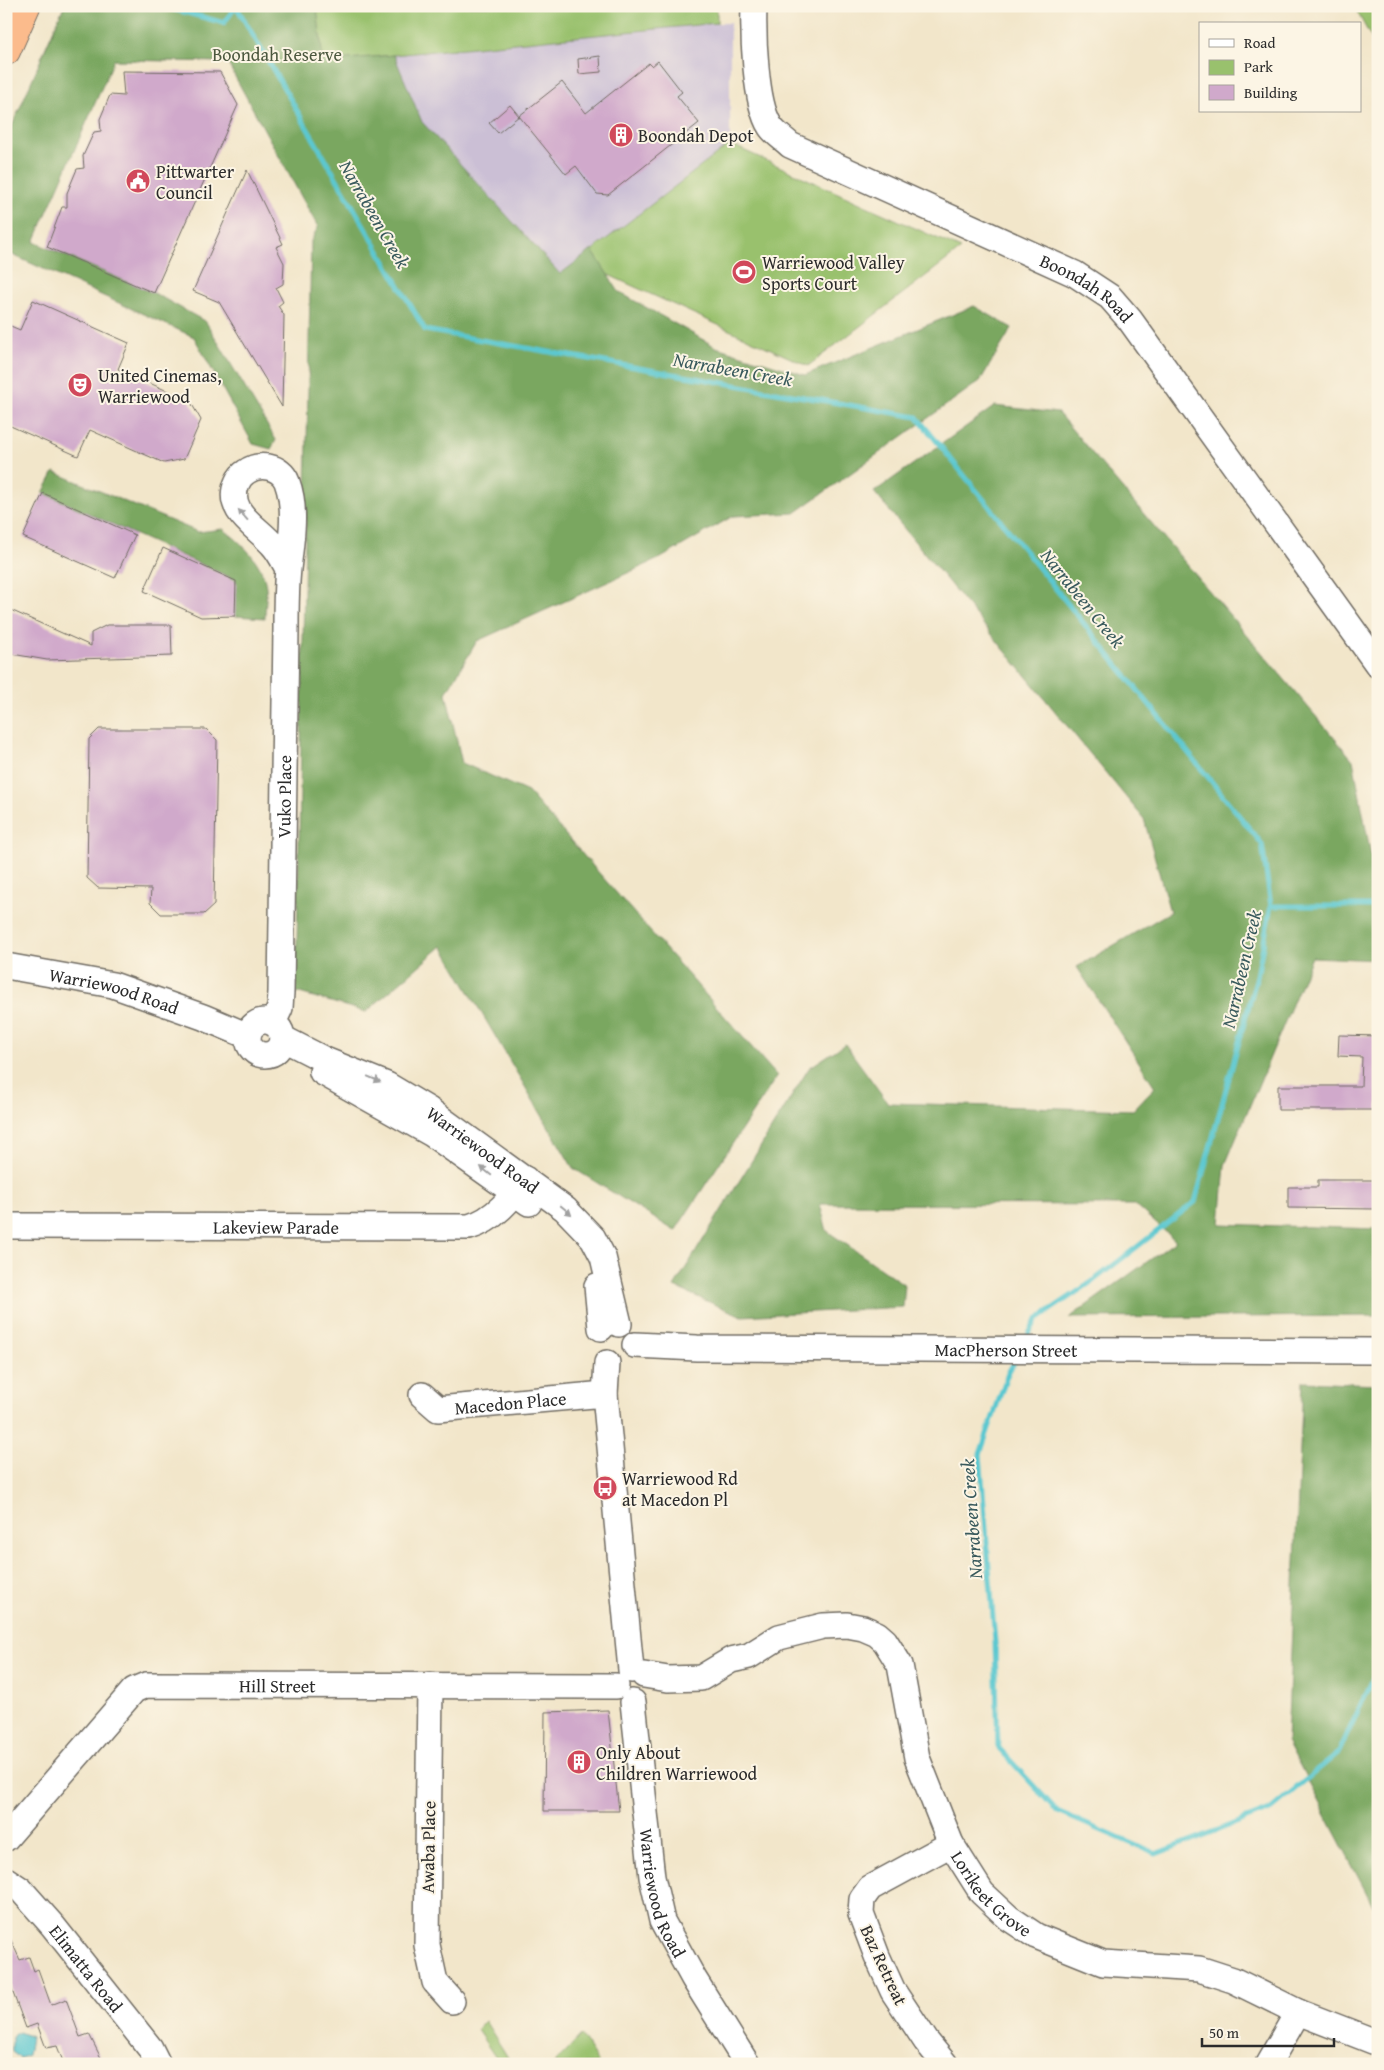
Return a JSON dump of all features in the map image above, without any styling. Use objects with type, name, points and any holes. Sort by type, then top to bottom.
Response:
[{"type":"highway","points":[[6,51],[26,6]]},
{"type":"street","name":"Boondah Road","points":[[754,6],[754,55],[763,107],[770,126],[790,145],[1074,274],[1110,297],[1130,320],[1378,665]]},
{"type":"street","name":"Vuko Place","points":[[278,1037],[281,992],[288,569]]},
{"type":"street","name":"Warriewood Road","points":[[6,966],[113,984],[203,1017],[248,1036],[252,1050],[258,1054],[272,1054],[278,1037],[432,1134],[520,1186],[565,1230],[586,1257],[610,1326]]},
{"type":"street","name":"Lakeview Parade","points":[[6,1226],[470,1227],[481,1224],[496,1213],[520,1186]]},
{"type":"street","points":[[610,1326],[631,1332],[635,1345],[630,1357],[626,1361],[613,1365],[602,1360],[594,1351],[594,1338],[610,1326]]},
{"type":"street","name":"MacPherson Street","points":[[635,1345],[707,1348],[1378,1350]]},
{"type":"street","name":"Warriewood Road","points":[[607,1363],[605,1394],[652,1877],[660,1914],[668,1934],[747,2064]]},
{"type":"street","name":"Macedon Place","points":[[422,1395],[438,1409],[605,1394]]},
{"type":"street","name":"Lorikeet Grove","points":[[634,1685],[693,1695],[719,1688],[744,1670],[749,1656],[779,1637],[835,1625],[863,1628],[877,1634],[885,1641],[900,1666],[917,1758],[951,1844],[982,1893],[1009,1918],[1036,1936],[1103,1963],[1199,1968],[1233,1980],[1298,2012],[1378,2043]]},
{"type":"street","name":"Hill Street","points":[[6,1838],[134,1690],[146,1685],[634,1685]]},
{"type":"street","name":"Awaba Place","points":[[430,1685],[427,1945],[435,1982],[452,2001]]},
{"type":"street","name":"Baz Retreat","points":[[945,2064],[926,2041],[893,1991],[861,1914],[862,1899],[870,1888],[951,1844]]},
{"type":"street","name":"Elimatta Road","points":[[6,1880],[21,1890],[74,1951],[150,2048],[158,2064]]},
{"type":"street","points":[[1268,2064],[1298,2012]]},
{"type":"shaded area","name":"Boondah Depot","points":[[730,23],[730,144],[561,275],[422,122],[394,55]]},
{"type":"green space","name":"Boondah Reserve","points":[[64,6],[717,6],[717,23],[323,62],[319,227],[227,62],[41,58]]},
{"type":"green space","points":[[64,6],[317,6],[323,61],[394,55],[422,122],[560,274],[592,250],[619,292],[716,347],[805,375],[974,306],[1012,328],[980,381],[795,513],[733,516],[661,558],[477,641],[446,693],[462,763],[528,792],[777,1076],[675,1231],[573,1168],[442,946],[366,1012],[296,992],[311,241],[318,227],[227,62],[114,60],[34,242],[154,293],[206,322],[276,440],[271,449],[253,444],[194,337],[6,252],[6,140]]},
{"type":"green space","points":[[1354,6],[1378,6],[1378,50]]},
{"type":"green space","points":[[730,144],[961,249],[808,366],[578,261]]},
{"type":"green space","points":[[995,406],[1058,413],[1353,760],[1372,861],[1378,865],[1378,960],[1312,957],[1225,1165],[1220,1224],[1378,1229],[1378,1316],[1069,1318],[1176,1241],[1135,1205],[820,1204],[827,1231],[905,1285],[903,1307],[742,1316],[674,1287],[809,1068],[845,1044],[888,1103],[1133,1110],[1155,1087],[1077,967],[1170,912],[1144,819],[874,492]]},
{"type":"green space","points":[[54,472],[198,532],[223,529],[244,546],[261,569],[266,587],[265,618],[235,616],[236,580],[43,493]]},
{"type":"green space","points":[[1303,1381],[1378,1384],[1378,1915],[1287,1741]]},
{"type":"green space","points":[[485,2021],[512,2064],[500,2064],[477,2030]]},
{"type":"green space","points":[[581,2035],[599,2064],[554,2064]]},
{"type":"water","points":[[19,2032],[31,2037],[28,2055],[20,2058],[12,2052],[12,2037]]},
{"type":"building","points":[[600,56],[601,72],[579,74],[578,59]]},
{"type":"building","name":"Boondah Depot","points":[[658,61],[682,92],[677,96],[699,123],[608,195],[597,194],[576,166],[566,174],[519,116],[562,82],[586,113],[649,63],[652,66]]},
{"type":"building","name":"Pittwarter Council","points":[[122,71],[220,72],[238,105],[154,293],[47,247],[62,207],[67,207],[67,193],[77,169],[84,168],[83,156],[94,132],[101,131],[100,119],[110,95],[124,96]]},
{"type":"building","points":[[510,105],[519,116],[498,133],[489,123]]},
{"type":"building","points":[[247,170],[283,244],[276,247],[284,263],[283,284],[276,288],[283,302],[278,306],[284,315],[282,407],[219,302],[193,291]]},
{"type":"building","name":"United Cinemas, Warriewood","points":[[33,300],[129,343],[118,369],[190,401],[201,420],[184,459],[164,463],[90,430],[78,456],[6,424],[6,324],[20,330]]},
{"type":"building","points":[[43,493],[135,535],[115,578],[23,537]]},
{"type":"building","points":[[163,548],[236,581],[235,616],[201,617],[144,591]]},
{"type":"building","points":[[6,608],[91,646],[91,633],[107,625],[171,625],[172,656],[47,660],[6,653]]},
{"type":"building","points":[[99,729],[206,729],[217,740],[214,905],[204,914],[161,914],[150,903],[151,889],[98,888],[87,878],[89,739]]},
{"type":"building","points":[[1339,1035],[1378,1036],[1378,1110],[1278,1110],[1278,1086],[1361,1086],[1362,1057],[1338,1056]]},
{"type":"building","points":[[1318,1180],[1378,1180],[1378,1209],[1288,1208],[1288,1187],[1318,1187]]},
{"type":"building","name":"Only About Children Warriewood","points":[[608,1710],[619,1811],[544,1811],[545,1712]]},
{"type":"building","points":[[6,1929],[20,1960],[29,1957],[34,1971],[38,1969],[51,2005],[66,1999],[80,2037],[89,2034],[104,2064],[64,2064],[57,2046],[46,2048],[37,2024],[26,2028],[6,1974]]},
{"type":"waterway","name":"Narrabeen Creek","points":[[169,6],[169,8],[224,23],[236,6]]},
{"type":"waterway","name":"Narrabeen Creek","points":[[236,6],[425,330],[917,417],[1262,844],[1271,906],[1257,976],[1195,1202],[1093,1281],[1037,1319],[1025,1341]]},
{"type":"waterway","points":[[1271,906],[1378,906]]},
{"type":"waterway","name":"Narrabeen Creek","points":[[1017,1357],[1008,1373],[980,1454],[995,1642],[998,1747],[1058,1812],[1156,1854],[1270,1810],[1339,1752],[1378,1668]]},
{"type":"place","name":"Boondah Depot","points":[[621,135]]},
{"type":"place","name":"Pittwarter Council","points":[[138,181]]},
{"type":"place","name":"Warriewood Valley Sports Court","points":[[744,272]]},
{"type":"place","name":"United Cinemas, Warriewood","points":[[80,385]]},
{"type":"place","name":"Warriewood Rd at Macedon Pl","points":[[605,1488]]},
{"type":"place","name":"Only About Children Warriewood","points":[[579,1762]]}]
